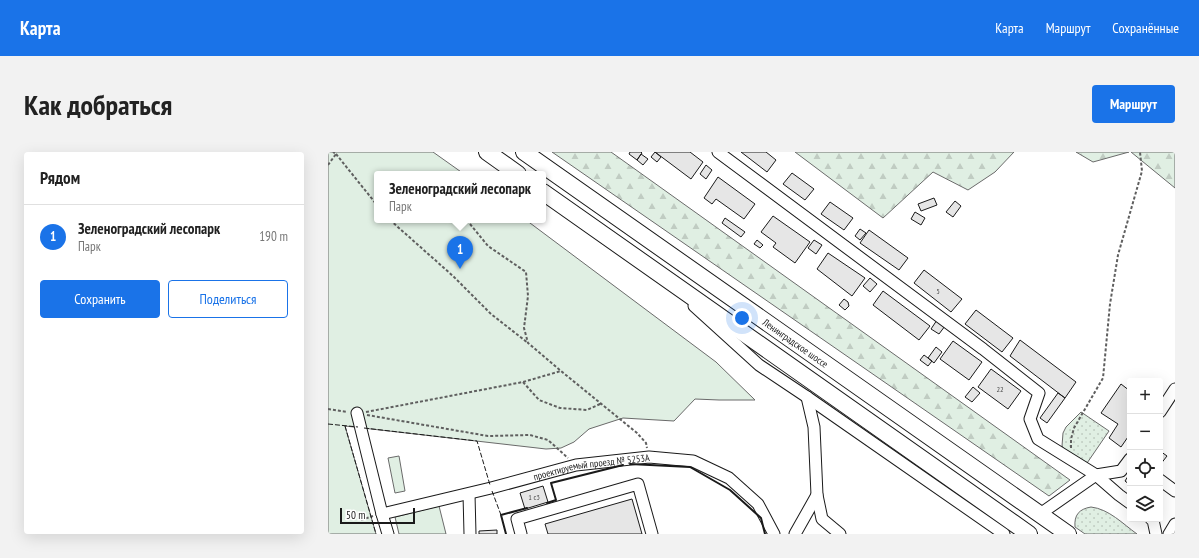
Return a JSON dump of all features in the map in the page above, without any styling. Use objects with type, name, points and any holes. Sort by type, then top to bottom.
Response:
[{"type":"highway","points":[[487,152],[514,171]]},
{"type":"highway","name":"Ленинградское шоссе","points":[[524,152],[1068,534]]},
{"type":"highway","points":[[546,194],[1029,534]]},
{"type":"lane","points":[[718,152],[1040,393],[1030,419],[1038,439],[1096,475],[1127,502]]},
{"type":"lane","points":[[656,272],[759,365],[1004,534]]},
{"type":"lane","points":[[1163,407],[1175,389]]},
{"type":"lane","points":[[807,397],[814,427],[817,495],[822,519],[840,534]]},
{"type":"lane","points":[[357,413],[388,534]]},
{"type":"lane","name":"проектируемый проезд № 5253А","points":[[382,514],[469,494],[576,465],[649,457],[693,461],[729,478],[758,504],[774,534]]},
{"type":"lane","points":[[1040,514],[1096,475],[1122,471],[1127,464]]},
{"type":"lane","points":[[1163,482],[1175,491]]},
{"type":"lane","points":[[521,534],[517,519],[638,484],[652,534]]},
{"type":"lane","points":[[469,494],[470,534]]},
{"type":"lane","points":[[795,534],[817,495]]},
{"type":"lane","points":[[1153,522],[1156,534]]},
{"type":"lane","points":[[1169,534],[1175,524]]},
{"type":"path","points":[[1073,451],[1070,447],[1074,428],[1103,378],[1110,304],[1118,254],[1142,171],[1140,152]]},
{"type":"path","points":[[328,165],[334,153],[374,201]]},
{"type":"path","points":[[393,223],[454,276],[491,314],[637,433],[646,443],[649,457]]},
{"type":"path","points":[[470,224],[488,246],[526,272],[528,296],[524,328],[528,343]]},
{"type":"path","points":[[357,413],[523,382],[561,371]]},
{"type":"path","points":[[523,382],[539,400],[560,408],[587,410],[600,404]]},
{"type":"path","points":[[328,409],[488,436],[530,435],[548,440],[576,465]]},
{"type":"green space","points":[[328,152],[433,152],[460,171],[374,171],[374,223],[530,223],[716,362],[755,400],[695,399],[674,421],[623,418],[589,429],[574,442],[561,448],[546,449],[345,426],[376,534],[328,534]]},
{"type":"green space","points":[[552,152],[611,152],[1070,480],[1049,496]]},
{"type":"green space","points":[[795,152],[1014,152],[995,172],[968,190],[933,172],[883,218]]},
{"type":"green space","points":[[1076,152],[1129,152],[1093,162]]},
{"type":"green space","points":[[1131,152],[1175,152],[1175,188]]},
{"type":"green space","points":[[1081,412],[1109,431],[1085,466],[1066,452],[1062,446],[1063,433],[1066,427]]},
{"type":"green space","points":[[399,456],[405,491],[395,493],[388,458]]},
{"type":"green space","points":[[439,506],[446,534],[399,534],[395,517]]},
{"type":"green space","points":[[1091,507],[1098,508],[1110,514],[1137,534],[1085,534],[1075,527],[1075,519],[1080,511]]},
{"type":"building","points":[[630,152],[642,153],[637,160],[629,154]]},
{"type":"building","points":[[655,152],[690,152],[703,162],[691,179]]},
{"type":"building","points":[[655,152],[661,157],[657,162],[651,157]]},
{"type":"building","points":[[741,152],[766,152],[776,160],[767,172]]},
{"type":"building","points":[[641,154],[648,159],[643,165],[637,160]]},
{"type":"building","points":[[706,165],[712,170],[706,179],[700,174]]},
{"type":"building","points":[[792,173],[814,189],[805,200],[783,184]]},
{"type":"building","points":[[718,177],[755,204],[744,219],[716,199],[712,204],[704,198]]},
{"type":"building","points":[[934,198],[937,205],[921,211],[918,204]]},
{"type":"building","points":[[955,201],[961,206],[953,217],[946,212]]},
{"type":"building","points":[[830,202],[853,218],[844,230],[821,214]]},
{"type":"building","points":[[915,212],[925,218],[921,225],[911,219]]},
{"type":"building","points":[[773,216],[810,242],[795,263],[773,247],[776,243],[761,232]]},
{"type":"building","points":[[725,218],[745,232],[741,237],[722,223]]},
{"type":"building","points":[[860,229],[866,233],[860,240],[855,236]]},
{"type":"building","points":[[869,230],[908,258],[899,270],[860,243]]},
{"type":"building","points":[[757,240],[763,245],[760,248],[754,244]]},
{"type":"building","points":[[814,240],[822,245],[816,254],[808,248]]},
{"type":"building","points":[[828,253],[865,278],[852,296],[817,269]]},
{"type":"building","points":[[924,270],[962,299],[951,312],[914,283]]},
{"type":"building","points":[[870,278],[877,284],[870,292],[863,286]]},
{"type":"building","points":[[883,291],[930,326],[919,340],[873,305]]},
{"type":"building","points":[[844,299],[848,302],[849,306],[845,310],[839,305]]},
{"type":"building","points":[[976,310],[1013,338],[1002,352],[965,324]]},
{"type":"building","points":[[937,320],[945,326],[939,334],[931,329]]},
{"type":"building","points":[[1020,340],[1076,382],[1065,398],[1010,356]]},
{"type":"building","points":[[953,341],[982,362],[969,380],[940,359]]},
{"type":"building","points":[[936,347],[942,352],[934,363],[928,358]]},
{"type":"building","points":[[924,355],[932,361],[928,366],[920,360]]},
{"type":"building","points":[[991,369],[1021,391],[1008,409],[978,387]]},
{"type":"building","points":[[1121,384],[1127,389],[1127,438],[1121,447],[1109,438],[1118,424],[1101,413]]},
{"type":"building","points":[[973,387],[980,393],[972,402],[965,397]]},
{"type":"building","points":[[1058,393],[1065,398],[1047,423],[1040,418]]},
{"type":"building","points":[[1163,453],[1167,456],[1163,461]]},
{"type":"building","points":[[543,486],[548,502],[525,509],[520,493]]},
{"type":"building","points":[[632,499],[642,534],[548,534],[545,524]]},
{"type":"building","points":[[497,530],[497,534],[479,534],[479,531]]},
{"type":"fence","points":[[328,424],[358,427]]},
{"type":"fence","points":[[345,426],[376,534]]},
{"type":"fence","points":[[364,428],[477,441],[490,485]]},
{"type":"fence","points":[[492,491],[501,515]]},
{"type":"wall","points":[[630,464],[690,467],[730,490],[761,518],[765,534]]},
{"type":"wall","points":[[547,503],[556,500],[551,483],[623,465]]},
{"type":"wall","points":[[506,534],[501,515],[527,508]]},
{"type":"place","name":"Зеленоградский лесопарк","points":[[460,269]]}]
